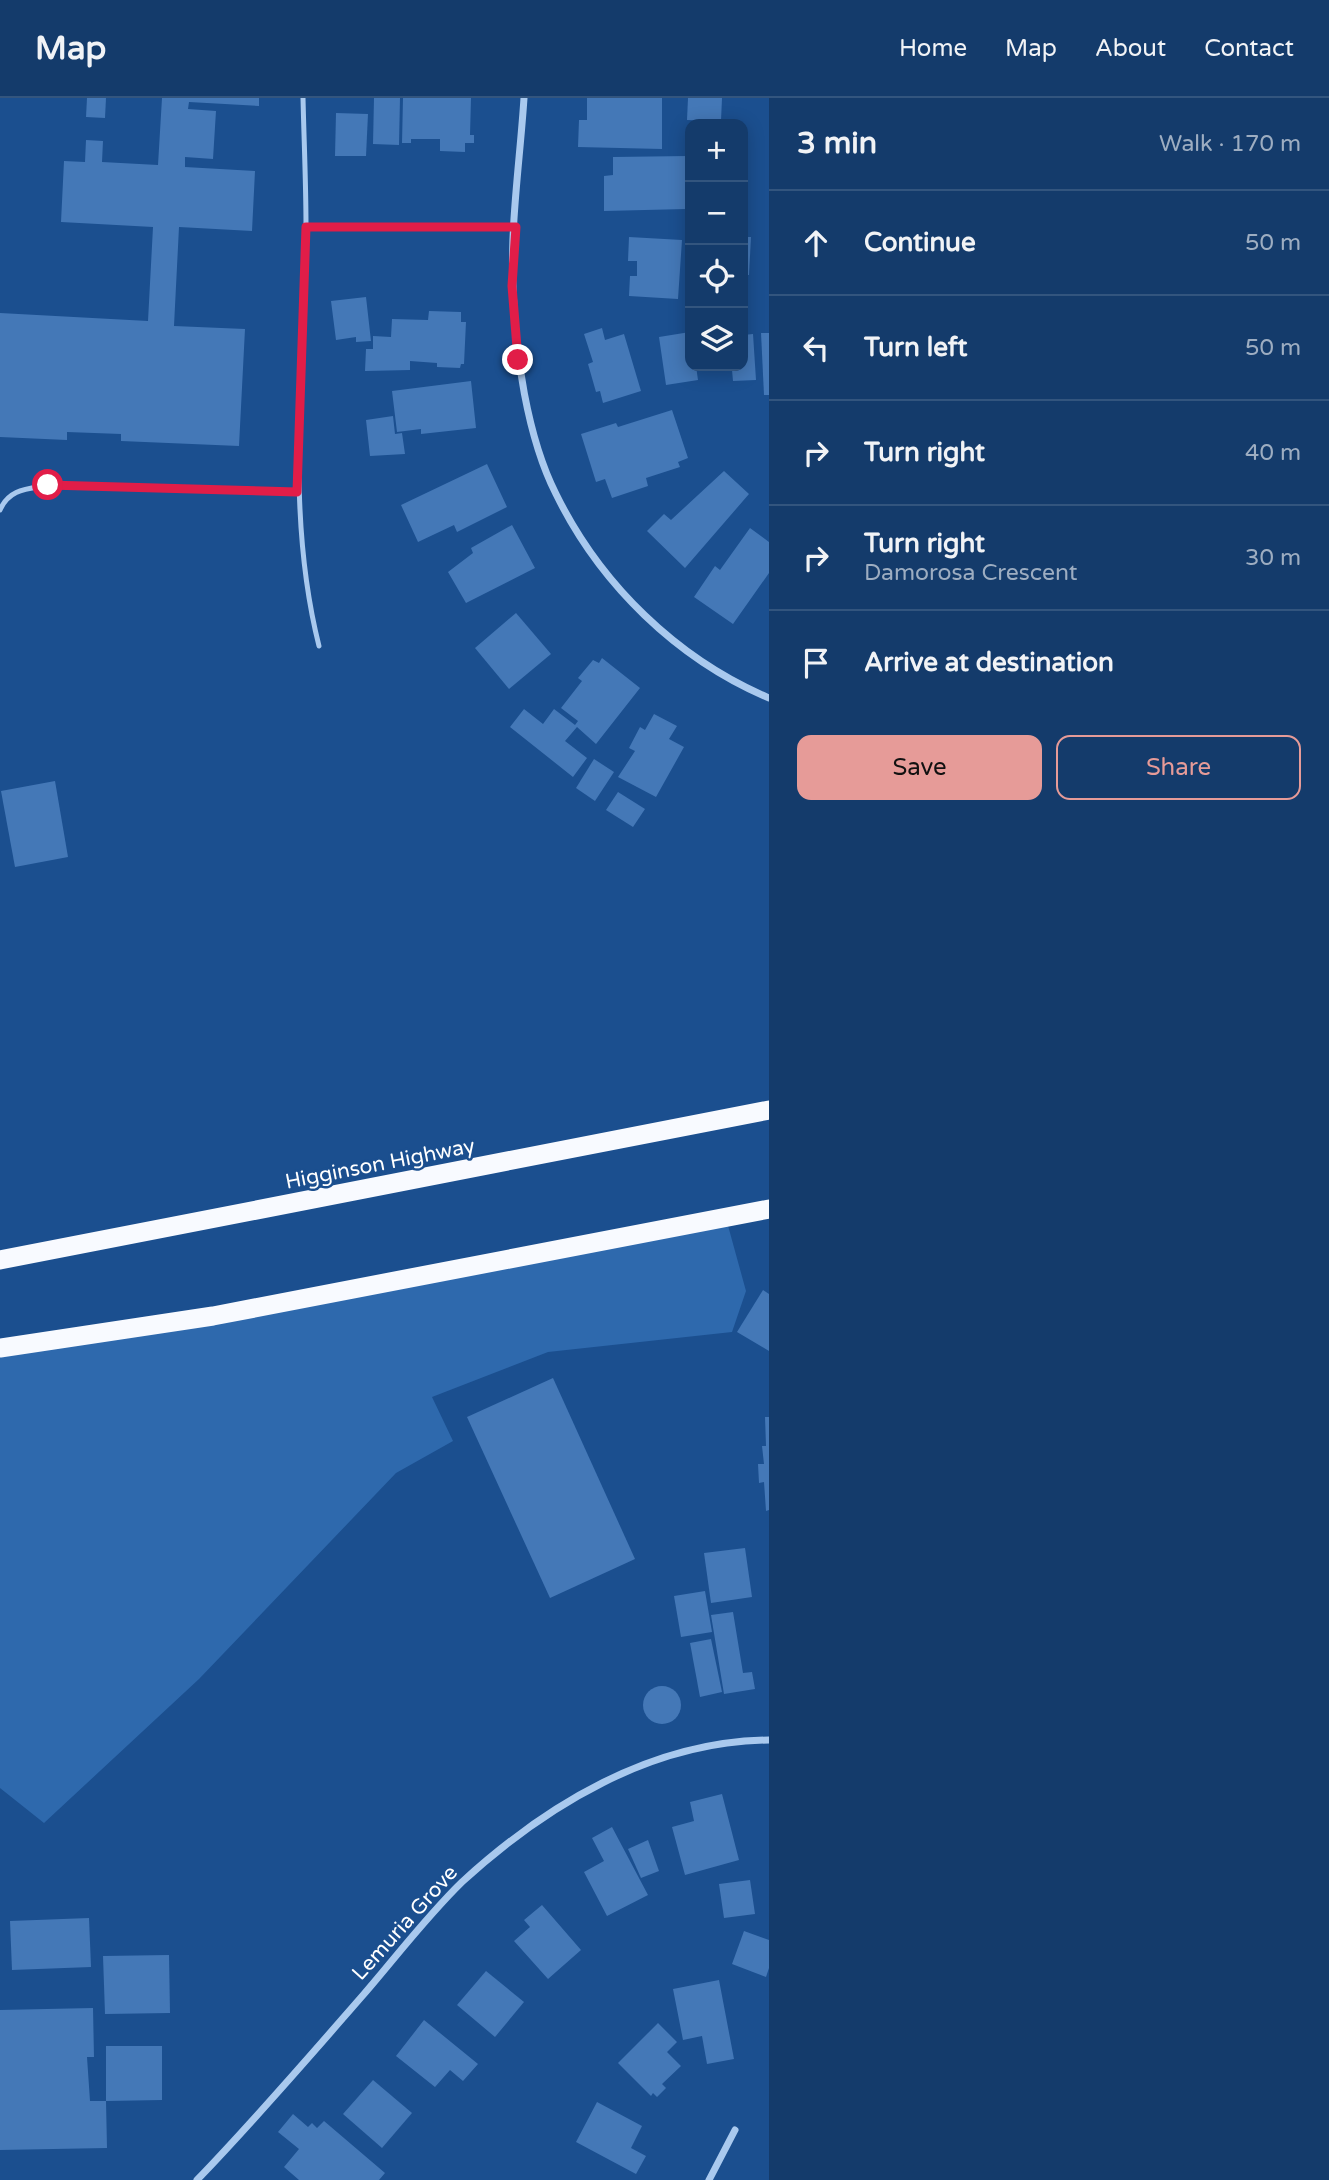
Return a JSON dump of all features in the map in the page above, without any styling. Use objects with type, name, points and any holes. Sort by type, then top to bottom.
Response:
[{"type":"highway","name":"Higginson Highway","points":[[0,1260],[769,1111]]},
{"type":"highway","points":[[0,1357],[769,1209]]},
{"type":"highway","points":[[0,1254],[102,1242]]},
{"type":"highway","points":[[0,1348],[213,1317]]},
{"type":"street","points":[[524,98],[512,286],[518,360],[533,429],[555,493],[594,556],[638,610],[691,656],[769,698]]},
{"type":"street","name":"Lemuria Grove","points":[[197,2180],[240,2136],[462,1883],[517,1838],[576,1795],[634,1768],[699,1748],[769,1740]]},
{"type":"street","points":[[709,2180],[735,2130]]},
{"type":"lane","points":[[303,98],[306,227],[297,492],[309,606],[319,646]]},
{"type":"lane","points":[[306,227],[516,227]]},
{"type":"lane","points":[[0,510],[5,500],[13,493],[48,485],[297,492]]},
{"type":"shaded area","points":[[727,1222],[746,1291],[732,1332],[548,1352],[432,1397],[453,1441],[396,1473],[199,1679],[44,1823],[0,1788],[0,1353]]},
{"type":"building","points":[[87,98],[106,98],[105,118],[86,117]]},
{"type":"building","points":[[162,98],[259,98],[259,106],[189,102],[188,109],[216,111],[213,159],[185,157],[185,167],[255,171],[252,231],[179,227],[174,326],[245,329],[239,446],[121,441],[121,434],[67,432],[67,440],[0,437],[0,313],[148,321],[153,227],[61,222],[64,161],[85,162],[86,140],[103,141],[102,162],[158,165]]},
{"type":"building","points":[[374,98],[400,98],[399,145],[373,144]]},
{"type":"building","points":[[403,98],[471,98],[470,135],[474,135],[474,143],[465,143],[465,152],[440,151],[440,139],[411,139],[411,143],[402,143]]},
{"type":"building","points":[[587,98],[662,98],[662,149],[578,147],[579,120],[587,120]]},
{"type":"building","points":[[688,98],[722,98],[721,119],[687,119]]},
{"type":"building","points":[[336,113],[368,114],[366,156],[335,156]]},
{"type":"building","points":[[685,156],[685,209],[604,211],[604,176],[613,175],[613,157]]},
{"type":"building","points":[[629,237],[682,240],[678,299],[629,296],[630,276],[637,276],[637,261],[628,261]]},
{"type":"building","points":[[748,237],[751,237],[749,275]]},
{"type":"building","points":[[366,297],[371,341],[356,342],[356,337],[336,340],[331,301]]},
{"type":"building","points":[[429,311],[461,312],[461,322],[466,322],[464,364],[461,364],[460,368],[437,367],[437,363],[410,361],[410,370],[365,371],[366,349],[373,349],[373,336],[391,337],[392,319],[428,320]]},
{"type":"building","points":[[602,328],[605,340],[624,334],[641,391],[603,403],[600,391],[596,392],[588,364],[593,362],[584,334]]},
{"type":"building","points":[[685,333],[685,371],[697,371],[698,380],[666,385],[659,337]]},
{"type":"building","points":[[761,333],[769,333],[769,395],[764,395]]},
{"type":"building","points":[[748,334],[753,334],[756,380],[733,381],[732,371],[748,371]]},
{"type":"building","points":[[471,381],[476,428],[421,434],[421,429],[397,432],[392,391]]},
{"type":"building","points":[[672,410],[688,458],[678,462],[680,467],[646,478],[648,486],[612,498],[605,479],[596,482],[581,434],[616,423],[618,427]]},
{"type":"building","points":[[393,416],[395,434],[402,433],[405,454],[370,456],[366,420]]},
{"type":"building","points":[[487,464],[507,507],[457,532],[454,525],[418,542],[401,505]]},
{"type":"building","points":[[724,471],[749,494],[685,568],[647,531],[664,514],[671,520]]},
{"type":"building","points":[[512,525],[535,568],[466,603],[448,572],[473,553],[471,548]]},
{"type":"building","points":[[750,528],[769,542],[769,573],[733,624],[694,597],[715,566],[720,570]]},
{"type":"building","points":[[516,613],[551,654],[509,689],[475,648]]},
{"type":"building","points":[[602,658],[640,688],[596,744],[577,727],[565,741],[587,758],[573,777],[510,727],[524,709],[543,724],[554,709],[575,725],[578,721],[561,708],[582,681],[578,678],[593,660],[599,663]]},
{"type":"building","points":[[654,714],[677,726],[669,739],[684,747],[656,797],[618,777],[635,751],[629,748],[640,727],[645,730]]},
{"type":"building","points":[[594,759],[614,772],[595,801],[576,788]]},
{"type":"building","points":[[55,781],[68,857],[15,867],[1,791]]},
{"type":"building","points":[[618,792],[645,809],[633,827],[606,810]]},
{"type":"building","points":[[763,1290],[769,1294],[769,1351],[737,1332]]},
{"type":"building","points":[[553,1378],[635,1559],[550,1598],[467,1417]]},
{"type":"building","points":[[765,1417],[769,1417],[769,1510],[766,1511],[764,1482],[759,1483],[758,1464],[764,1464],[762,1446],[766,1446]]},
{"type":"building","points":[[745,1548],[752,1597],[711,1603],[704,1553]]},
{"type":"building","points":[[705,1591],[712,1632],[681,1637],[674,1596]]},
{"type":"building","points":[[733,1612],[743,1673],[752,1672],[755,1689],[724,1694],[711,1615]]},
{"type":"building","points":[[711,1639],[722,1692],[700,1697],[690,1643]]},
{"type":"building","points":[[662,1686],[675,1692],[681,1705],[675,1718],[662,1724],[649,1718],[643,1705],[649,1692]]},
{"type":"building","points":[[722,1794],[739,1860],[685,1875],[672,1827],[694,1821],[690,1802]]},
{"type":"building","points":[[612,1827],[648,1895],[607,1916],[584,1872],[604,1861],[592,1838]]},
{"type":"building","points":[[648,1840],[659,1871],[641,1878],[628,1849]]},
{"type":"building","points":[[750,1880],[755,1914],[724,1918],[719,1884]]},
{"type":"building","points":[[542,1905],[581,1950],[548,1979],[514,1941],[530,1927],[524,1920]]},
{"type":"building","points":[[89,1918],[91,1967],[12,1970],[10,1921]]},
{"type":"building","points":[[744,1931],[769,1940],[769,1968],[766,1977],[732,1964]]},
{"type":"building","points":[[169,1955],[170,2013],[105,2014],[103,1956]]},
{"type":"building","points":[[486,1971],[524,2002],[495,2037],[457,2005]]},
{"type":"building","points":[[719,1980],[734,2059],[707,2064],[702,2036],[683,2040],[673,1989]]},
{"type":"building","points":[[93,2008],[94,2057],[87,2057],[90,2101],[106,2101],[107,2148],[0,2150],[0,2010]]},
{"type":"building","points":[[424,2020],[478,2064],[463,2081],[450,2070],[435,2087],[396,2056]]},
{"type":"building","points":[[658,2023],[677,2042],[667,2052],[681,2066],[662,2084],[666,2088],[657,2097],[653,2093],[651,2096],[618,2063]]},
{"type":"building","points":[[106,2046],[162,2046],[162,2100],[106,2101]]},
{"type":"building","points":[[373,2080],[412,2113],[382,2148],[343,2114]]},
{"type":"building","points":[[597,2102],[642,2126],[631,2148],[646,2156],[636,2174],[576,2142]]},
{"type":"building","points":[[293,2114],[308,2127],[312,2123],[317,2128],[324,2121],[385,2173],[379,2180],[299,2180],[284,2167],[299,2149],[278,2132]]},
{"type":"route","points":[[48,485],[297,492],[306,227],[516,227],[512,286],[518,360]]}]
